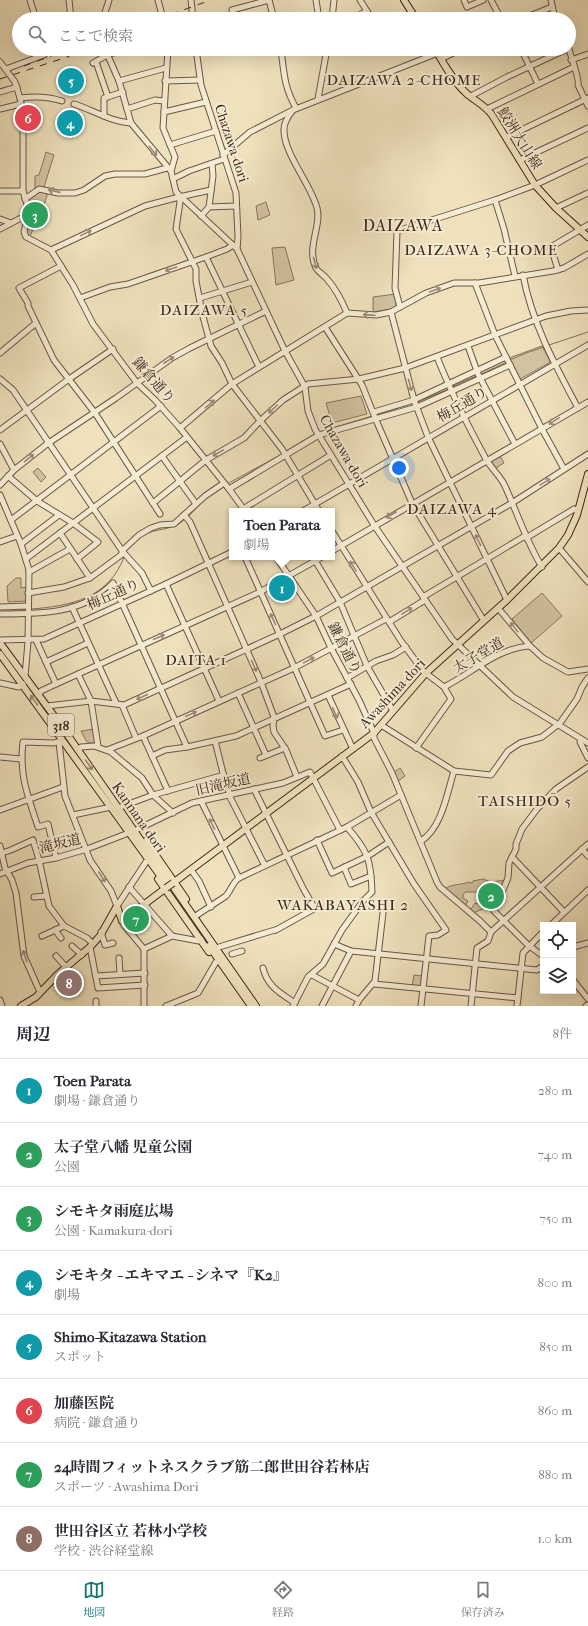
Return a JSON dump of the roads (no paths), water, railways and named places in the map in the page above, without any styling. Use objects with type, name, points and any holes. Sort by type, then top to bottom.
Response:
[{"type":"main road","points":[[407,1],[412,12]]},
{"type":"main road","name":"鮫洲大山線","points":[[439,56],[459,85],[487,109],[507,137],[535,185],[556,208],[588,237]]},
{"type":"main road","name":"Awashima-dori","points":[[122,921],[374,733],[426,673],[507,600],[542,567],[559,548],[568,535],[577,515],[588,474]]},
{"type":"main road","name":"Kannana dori","points":[[0,642],[78,750],[114,809],[251,1006]]},
{"type":"main road","name":"Kannana dori","points":[[0,654],[23,684],[61,741],[114,809],[256,1006]]},
{"type":"main road","points":[[114,809],[128,815],[197,915],[222,945],[234,974]]},
{"type":"main road","points":[[114,809],[126,834],[166,888],[224,973],[234,982]]},
{"type":"main road","points":[[116,906],[122,921]]},
{"type":"main road","points":[[21,1006],[36,997],[66,967],[92,945],[116,906]]},
{"type":"street","points":[[30,0],[34,12]]},
{"type":"street","points":[[69,0],[70,12]]},
{"type":"street","points":[[105,12],[109,0]]},
{"type":"street","points":[[158,0],[161,12]]},
{"type":"street","points":[[191,0],[193,12]]},
{"type":"street","points":[[232,10],[269,0],[272,12]]},
{"type":"street","points":[[316,0],[318,12]]},
{"type":"street","points":[[333,12],[334,0]]},
{"type":"street","points":[[360,0],[367,11]]},
{"type":"street","points":[[464,0],[467,7],[482,0]]},
{"type":"street","points":[[491,0],[497,12]]},
{"type":"street","points":[[551,0],[553,12]]},
{"type":"street","points":[[540,12],[552,7]]},
{"type":"street","points":[[571,60],[588,54]]},
{"type":"street","points":[[6,69],[41,56]]},
{"type":"street","points":[[106,56],[94,62],[108,97]]},
{"type":"street","points":[[108,56],[123,92],[131,123],[169,170],[179,197],[235,247]]},
{"type":"street","points":[[167,56],[163,128],[175,157],[169,170]]},
{"type":"street","name":"Chazawa-dori","points":[[197,56],[200,80],[206,102],[236,194],[235,247],[284,351],[305,387],[308,411],[319,434],[374,525],[424,599],[457,644],[513,697],[588,743]]},
{"type":"street","points":[[282,56],[284,79],[290,99],[295,109]]},
{"type":"street","points":[[318,100],[326,56]]},
{"type":"street","points":[[172,179],[188,171],[212,164],[224,157],[250,132],[295,109],[433,56]]},
{"type":"street","points":[[525,56],[538,84]]},
{"type":"street","points":[[471,96],[552,56]]},
{"type":"street","points":[[570,56],[580,81],[578,85],[586,98],[588,106]]},
{"type":"street","points":[[0,62],[17,87],[21,104],[23,129],[23,191],[29,211],[24,232],[26,237],[51,250],[131,211],[179,197],[211,190]]},
{"type":"street","points":[[487,109],[574,67]]},
{"type":"street","points":[[119,81],[166,68]]},
{"type":"street","points":[[165,81],[200,80]]},
{"type":"street","points":[[0,92],[17,87]]},
{"type":"street","points":[[104,116],[104,98],[123,92]]},
{"type":"street","points":[[20,98],[48,96],[62,100]]},
{"type":"street","points":[[507,137],[586,98]]},
{"type":"street","points":[[127,109],[155,100],[164,101]]},
{"type":"street","points":[[164,112],[206,102]]},
{"type":"street","points":[[0,109],[21,104]]},
{"type":"street","points":[[74,104],[104,116],[131,123]]},
{"type":"street","points":[[295,109],[284,128],[284,136],[317,206],[318,215],[312,249],[316,268],[332,285],[347,313]]},
{"type":"street","points":[[520,160],[588,128]]},
{"type":"street","points":[[170,145],[216,131]]},
{"type":"street","points":[[400,307],[395,288],[397,230],[495,200],[535,185],[588,160]]},
{"type":"street","points":[[201,216],[209,207],[213,176],[212,164]]},
{"type":"street","points":[[25,199],[42,188],[60,193],[80,192],[105,176],[116,174],[145,174],[169,170]]},
{"type":"street","points":[[0,191],[23,191]]},
{"type":"street","points":[[556,208],[588,193]]},
{"type":"street","points":[[179,197],[180,202],[176,229],[179,238],[196,269],[196,281],[208,339],[232,384],[285,453],[318,508]]},
{"type":"street","points":[[495,200],[504,229],[515,276]]},
{"type":"street","points":[[209,207],[236,206]]},
{"type":"street","points":[[0,229],[24,217],[28,217]]},
{"type":"street","points":[[0,218],[11,223]]},
{"type":"street","points":[[558,270],[551,247],[588,225]]},
{"type":"street","points":[[80,298],[110,287],[128,284],[235,247]]},
{"type":"street","name":"鎌倉通り","points":[[51,250],[94,324],[137,383],[161,406],[180,428],[243,508]]},
{"type":"street","points":[[180,428],[232,384],[347,313],[376,315],[391,312],[426,293],[454,283],[475,283],[558,270],[588,254]]},
{"type":"street","points":[[206,257],[259,367]]},
{"type":"street","points":[[61,266],[19,288],[28,303],[28,306],[54,360],[95,413],[160,514]]},
{"type":"street","points":[[523,276],[527,296],[546,347],[554,365],[578,408]]},
{"type":"street","points":[[200,298],[252,282]]},
{"type":"street","points":[[475,283],[495,335],[542,429],[564,469]]},
{"type":"street","points":[[153,503],[206,460],[244,438],[283,400],[308,384],[359,379],[405,368],[536,320],[559,313],[588,310]]},
{"type":"street","points":[[0,485],[14,470],[49,443],[95,413],[172,358],[266,311]]},
{"type":"street","points":[[391,312],[415,404],[428,438],[507,600]]},
{"type":"street","points":[[0,353],[36,323]]},
{"type":"street","points":[[325,327],[359,379],[412,503],[484,621]]},
{"type":"street","name":"梅丘通り","points":[[308,508],[348,483],[588,345]]},
{"type":"street","points":[[468,346],[479,375],[516,444]]},
{"type":"street","points":[[0,430],[69,379],[113,349]]},
{"type":"street","points":[[437,357],[450,389],[487,460],[503,482],[532,551],[542,567]]},
{"type":"street","points":[[479,375],[508,362]]},
{"type":"street","points":[[28,593],[64,587],[90,578],[124,553],[133,540],[146,531],[156,526],[174,524],[186,517],[196,504],[226,485],[319,434],[415,404],[508,362]]},
{"type":"street","points":[[0,379],[11,388],[27,410],[124,553],[142,573],[151,591]]},
{"type":"street","points":[[375,416],[415,404],[450,389]]},
{"type":"street","points":[[335,549],[588,402]]},
{"type":"street","points":[[11,520],[161,406]]},
{"type":"street","points":[[27,558],[187,437]]},
{"type":"street","points":[[0,444],[14,470]]},
{"type":"street","points":[[47,706],[91,701],[116,703],[122,705],[280,634],[316,616],[512,503],[588,454]]},
{"type":"street","points":[[247,508],[331,455]]},
{"type":"street","points":[[162,456],[196,504]]},
{"type":"street","points":[[8,476],[37,501],[73,523],[98,542],[77,559]]},
{"type":"street","points":[[0,496],[27,558],[29,572],[28,640],[25,676]]},
{"type":"street","points":[[107,750],[143,736],[294,668],[354,636],[388,621],[456,577],[574,509]]},
{"type":"street","points":[[21,544],[59,515]]},
{"type":"street","points":[[186,517],[262,682],[274,719],[274,732],[285,748],[297,777]]},
{"type":"street","points":[[60,534],[90,578]]},
{"type":"street","points":[[0,542],[17,536]]},
{"type":"street","name":"太子堂道","points":[[335,536],[366,587],[422,671],[444,687],[512,648],[530,646]]},
{"type":"street","points":[[559,548],[588,582]]},
{"type":"street","points":[[29,572],[70,549]]},
{"type":"street","name":"梅丘通り","points":[[0,642],[44,639],[151,591],[229,554]]},
{"type":"street","points":[[246,560],[325,736],[343,730]]},
{"type":"street","name":"鎌倉通り","points":[[278,560],[316,616],[331,648],[351,684],[374,733],[374,738],[401,795],[440,887],[491,932]]},
{"type":"street","points":[[39,695],[41,691],[56,684],[260,592],[289,576],[313,560]]},
{"type":"street","points":[[315,560],[340,602],[367,666],[394,710]]},
{"type":"street","points":[[0,607],[29,609],[43,614],[88,603],[105,592],[113,583],[187,747]]},
{"type":"street","points":[[166,584],[203,669],[219,701]]},
{"type":"street","points":[[72,607],[116,703]]},
{"type":"street","points":[[498,608],[530,646],[543,658],[568,672],[588,669]]},
{"type":"street","points":[[0,614],[29,609]]},
{"type":"street","points":[[36,640],[56,684]]},
{"type":"street","points":[[46,662],[88,643]]},
{"type":"street","points":[[347,678],[367,666],[393,655],[406,647]]},
{"type":"street","points":[[78,674],[91,701],[98,746]]},
{"type":"street","points":[[381,726],[454,771],[491,775],[508,751],[520,744],[542,737],[558,725],[577,698],[588,678]]},
{"type":"street","points":[[0,683],[19,687],[23,684]]},
{"type":"street","points":[[152,756],[164,750],[187,747],[236,736],[351,684]]},
{"type":"street","points":[[416,748],[451,699],[444,687]]},
{"type":"street","points":[[238,693],[266,755]]},
{"type":"street","points":[[328,695],[343,730],[353,748]]},
{"type":"street","points":[[122,705],[136,738]]},
{"type":"street","points":[[143,736],[168,791]]},
{"type":"street","points":[[581,739],[580,742],[588,758]]},
{"type":"street","points":[[56,858],[48,824],[38,827],[24,786],[21,759],[23,742],[61,741],[63,787],[90,860],[110,891],[116,906]]},
{"type":"street","points":[[215,741],[230,795],[264,864]]},
{"type":"street","points":[[78,750],[81,747],[98,746],[111,752],[142,778],[153,795],[173,812]]},
{"type":"street","points":[[260,758],[285,748]]},
{"type":"street","points":[[342,756],[358,782],[372,812],[421,896],[446,930],[438,935],[429,936],[421,1006]]},
{"type":"street","points":[[0,757],[21,759]]},
{"type":"street","points":[[540,954],[528,945],[494,911],[508,878],[509,863],[516,849],[516,844],[520,833],[537,809],[560,786],[588,767]]},
{"type":"street","points":[[421,841],[428,837],[436,822],[454,771]]},
{"type":"street","name":"旧滝坂道","points":[[138,829],[192,803],[283,782],[310,772],[314,777]]},
{"type":"street","points":[[73,815],[114,809],[153,795],[224,775]]},
{"type":"street","points":[[314,777],[340,830]]},
{"type":"street","points":[[0,810],[63,787]]},
{"type":"street","points":[[222,945],[276,930],[312,910],[314,907],[254,789]]},
{"type":"street","points":[[197,915],[226,896],[230,892],[233,882],[239,878],[264,864],[347,827],[401,795]]},
{"type":"street","points":[[201,802],[239,878]]},
{"type":"street","points":[[263,968],[266,979],[294,1005],[305,983],[323,964],[334,944],[363,901],[372,892],[372,876],[368,856],[355,836],[347,827]]},
{"type":"street","name":"滝坂道","points":[[0,874],[39,860],[56,858],[87,849],[126,834]]},
{"type":"street","points":[[2,853],[33,840],[39,860],[48,906],[64,926],[84,936],[92,945],[98,988],[145,985]]},
{"type":"street","points":[[317,840],[332,873],[368,856],[389,842]]},
{"type":"street","points":[[471,1006],[477,948],[488,941],[491,932],[588,844]]},
{"type":"street","points":[[0,846],[6,871],[12,880],[16,893],[24,956],[40,992]]},
{"type":"street","points":[[582,849],[588,856]]},
{"type":"street","points":[[512,857],[564,912]]},
{"type":"street","points":[[116,906],[146,862]]},
{"type":"street","points":[[344,867],[351,884],[372,876]]},
{"type":"street","points":[[191,870],[199,881],[211,907]]},
{"type":"street","points":[[129,887],[172,936]]},
{"type":"street","points":[[555,922],[588,890]]},
{"type":"street","points":[[34,897],[46,896]]},
{"type":"street","points":[[356,1006],[359,1000],[374,984],[382,913]]},
{"type":"street","points":[[122,921],[144,948],[144,1006]]},
{"type":"street","points":[[42,936],[64,926]]},
{"type":"street","points":[[55,930],[61,938]]},
{"type":"street","points":[[101,932],[105,945],[113,943]]},
{"type":"street","points":[[517,1006],[523,953],[528,945],[540,935]]},
{"type":"street","points":[[144,948],[172,936],[199,941],[201,940]]},
{"type":"street","points":[[576,945],[588,943]]},
{"type":"street","points":[[334,944],[351,951],[521,969],[537,970],[540,968]]},
{"type":"street","points":[[72,946],[82,955]]},
{"type":"street","points":[[232,954],[242,951]]},
{"type":"street","points":[[322,1006],[351,951]]},
{"type":"street","points":[[56,956],[66,967]]},
{"type":"street","points":[[119,958],[120,974]]},
{"type":"street","points":[[166,1006],[176,1004],[198,993],[216,962]]},
{"type":"street","points":[[96,976],[145,973]]},
{"type":"street","points":[[312,975],[359,1000]]},
{"type":"street","points":[[374,984],[518,998]]},
{"type":"street","points":[[576,984],[588,999]]},
{"type":"street","points":[[0,1000],[2,1006]]},
{"type":"waterway","points":[[549,345],[588,332]]},
{"type":"waterway","points":[[510,360],[544,347]]},
{"type":"waterway","points":[[481,374],[507,362]]},
{"type":"waterway","points":[[451,387],[476,376]]},
{"type":"waterway","points":[[417,402],[449,389]]},
{"type":"waterway","points":[[377,415],[414,403]]},
{"type":"waterway","points":[[319,432],[372,416]]},
{"type":"waterway","points":[[286,451],[316,433]]},
{"type":"waterway","points":[[227,484],[282,454]]},
{"type":"waterway","points":[[189,516],[199,505]]},
{"type":"waterway","points":[[148,533],[172,527],[181,523],[185,519]]},
{"type":"waterway","points":[[31,609],[46,608],[74,602],[99,591],[109,582],[117,571],[124,557]]},
{"type":"waterway","points":[[13,609],[26,609]]},
{"type":"railway","points":[[178,12],[211,0]]},
{"type":"railway","points":[[24,66],[51,56]]},
{"type":"railway","points":[[0,79],[69,56]]},
{"type":"place","name":"Shimo-Kitazawa Station","points":[[71,81]]},
{"type":"place","name":"加藤医院","points":[[28,118]]},
{"type":"place","name":"シモキタ - エキマエ - シネマ『K2』","points":[[70,123]]},
{"type":"place","name":"シモキタ雨庭広場","points":[[35,215]]},
{"type":"place","name":"Toen Parata","points":[[282,588]]},
{"type":"place","name":"太子堂八幡 児童公園","points":[[491,896]]},
{"type":"place","name":"24時間フィットネスクラブ筋二郎世田谷若林店","points":[[136,919]]},
{"type":"place","name":"世田谷区立 若林小学校","points":[[69,983]]},
{"type":"district","name":"DAIZAWA 2-CHOME","points":[[404,80]]},
{"type":"district","name":"DAIZAWA","points":[[403,225]]},
{"type":"district","name":"DAIZAWA 3-CHOME","points":[[481,250]]},
{"type":"district","name":"DAIZAWA 5","points":[[204,310]]},
{"type":"district","name":"DAIZAWA 4","points":[[452,509]]},
{"type":"district","name":"DAITA 1","points":[[196,660]]},
{"type":"district","name":"TAISHIDŌ 5","points":[[525,801]]},
{"type":"district","name":"WAKABAYASHI 2","points":[[343,905]]}]
